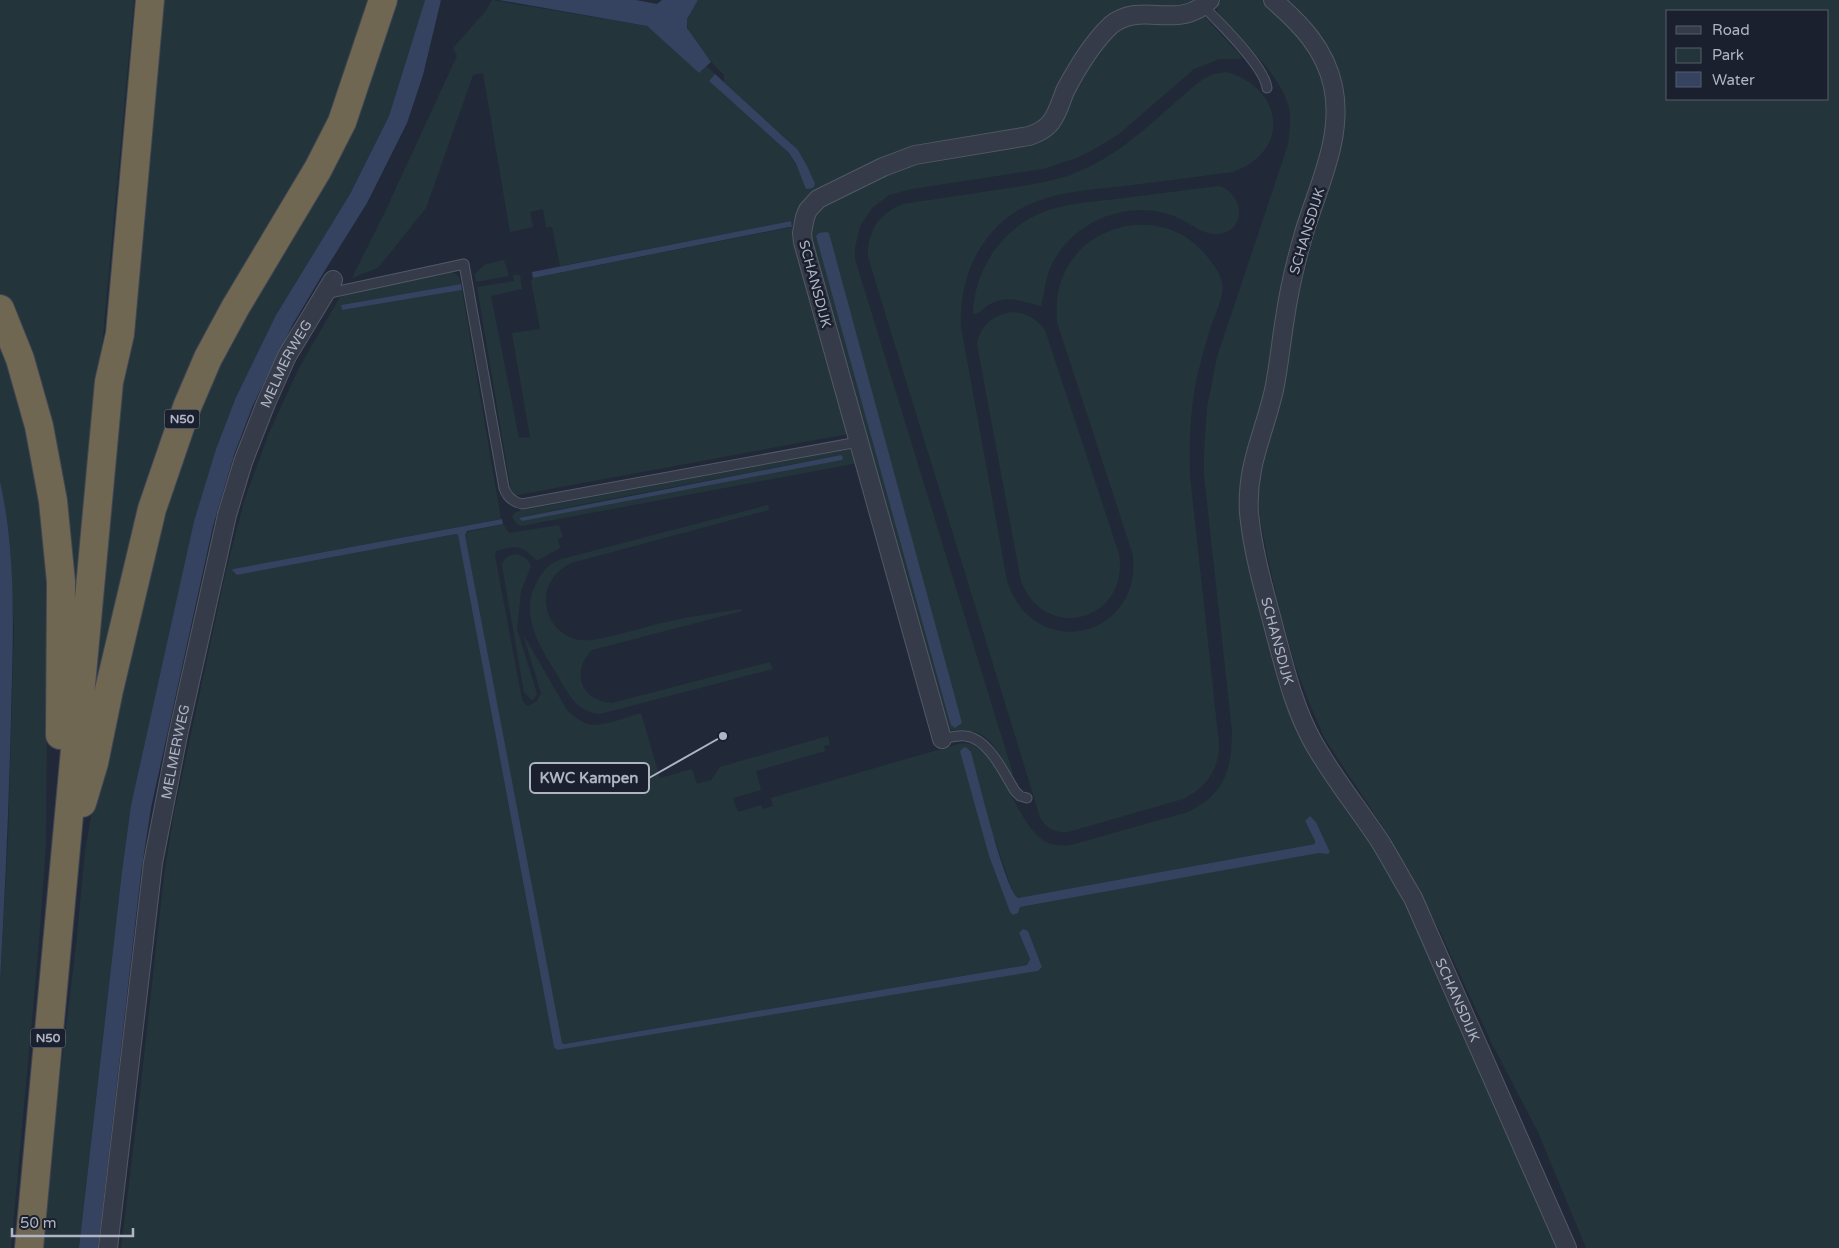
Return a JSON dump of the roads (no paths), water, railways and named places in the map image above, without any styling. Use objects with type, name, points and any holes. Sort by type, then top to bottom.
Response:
[{"type":"highway","name":"N50","points":[[109,382],[107,332],[139,0]]},
{"type":"highway","name":"N50","points":[[29,1248],[109,382],[120,334],[150,0]]},
{"type":"highway","name":"N50","points":[[63,869],[94,764],[109,690],[152,509],[186,407],[208,358],[235,308],[318,169],[342,122],[383,0]]},
{"type":"highway","name":"N50","points":[[0,309],[20,359],[36,416],[53,501],[61,582],[60,723],[63,869]]},
{"type":"street","name":"SCHANSDIJK","points":[[1273,0],[1295,19],[1314,42],[1326,62],[1333,85],[1336,105],[1327,166],[1294,268],[1274,390],[1253,461],[1249,485],[1249,511],[1259,572],[1290,688],[1301,718],[1324,762],[1381,844],[1413,898],[1567,1248]]},
{"type":"street","name":"SCHANSDIJK","points":[[942,739],[802,242],[802,225],[808,210],[824,195],[903,158],[1028,136],[1041,131],[1054,118],[1065,92],[1086,56],[1111,25],[1128,15],[1145,11],[1181,15],[1207,3]]},
{"type":"street","name":"MELMERWEG","points":[[108,1248],[153,863],[178,735],[227,515],[243,462],[287,356],[329,287]]},
{"type":"lane","points":[[1207,3],[1267,80],[1267,88]]},
{"type":"lane","points":[[329,287],[464,264],[504,488],[508,496],[522,504],[858,442]]},
{"type":"lane","points":[[942,739],[964,736],[972,737],[982,743],[1015,791],[1020,796],[1027,798]]},
{"type":"water","points":[[425,0],[441,0],[423,75],[407,123],[367,203],[293,324],[253,405],[234,455],[213,526],[151,808],[141,873],[98,1248],[79,1248],[131,805],[194,521],[216,449],[236,397],[276,315],[350,194],[389,116]]},
{"type":"water","points":[[499,0],[636,0],[657,4],[662,0],[698,0],[687,19],[687,28],[711,62],[699,73],[647,26]]},
{"type":"water","points":[[715,74],[798,150],[815,184],[813,188],[806,189],[796,164],[789,153],[709,81]]},
{"type":"water","points":[[791,221],[792,227],[533,278],[532,272]]},
{"type":"water","points":[[819,233],[829,233],[962,723],[955,728],[951,725],[949,719],[816,236]]},
{"type":"water","points":[[461,284],[462,290],[342,310],[341,305]]},
{"type":"water","points":[[841,455],[843,457],[842,460],[522,521],[519,518]]},
{"type":"water","points":[[0,481],[9,539],[13,628],[8,816],[0,982]]},
{"type":"water","points":[[502,519],[503,524],[467,531],[465,535],[562,1043],[1027,965],[1030,959],[1019,933],[1023,929],[1028,931],[1042,967],[1038,971],[557,1050],[554,1047],[458,535],[237,575],[232,570]]},
{"type":"water","points":[[964,747],[971,752],[999,854],[1012,890],[1018,898],[1315,844],[1305,821],[1310,816],[1316,822],[1330,852],[1328,854],[1319,853],[1020,907],[1018,913],[1013,915],[1010,912],[989,856],[960,751]]},
{"type":"place","name":"KWC Kampen","points":[[723,736]]}]
